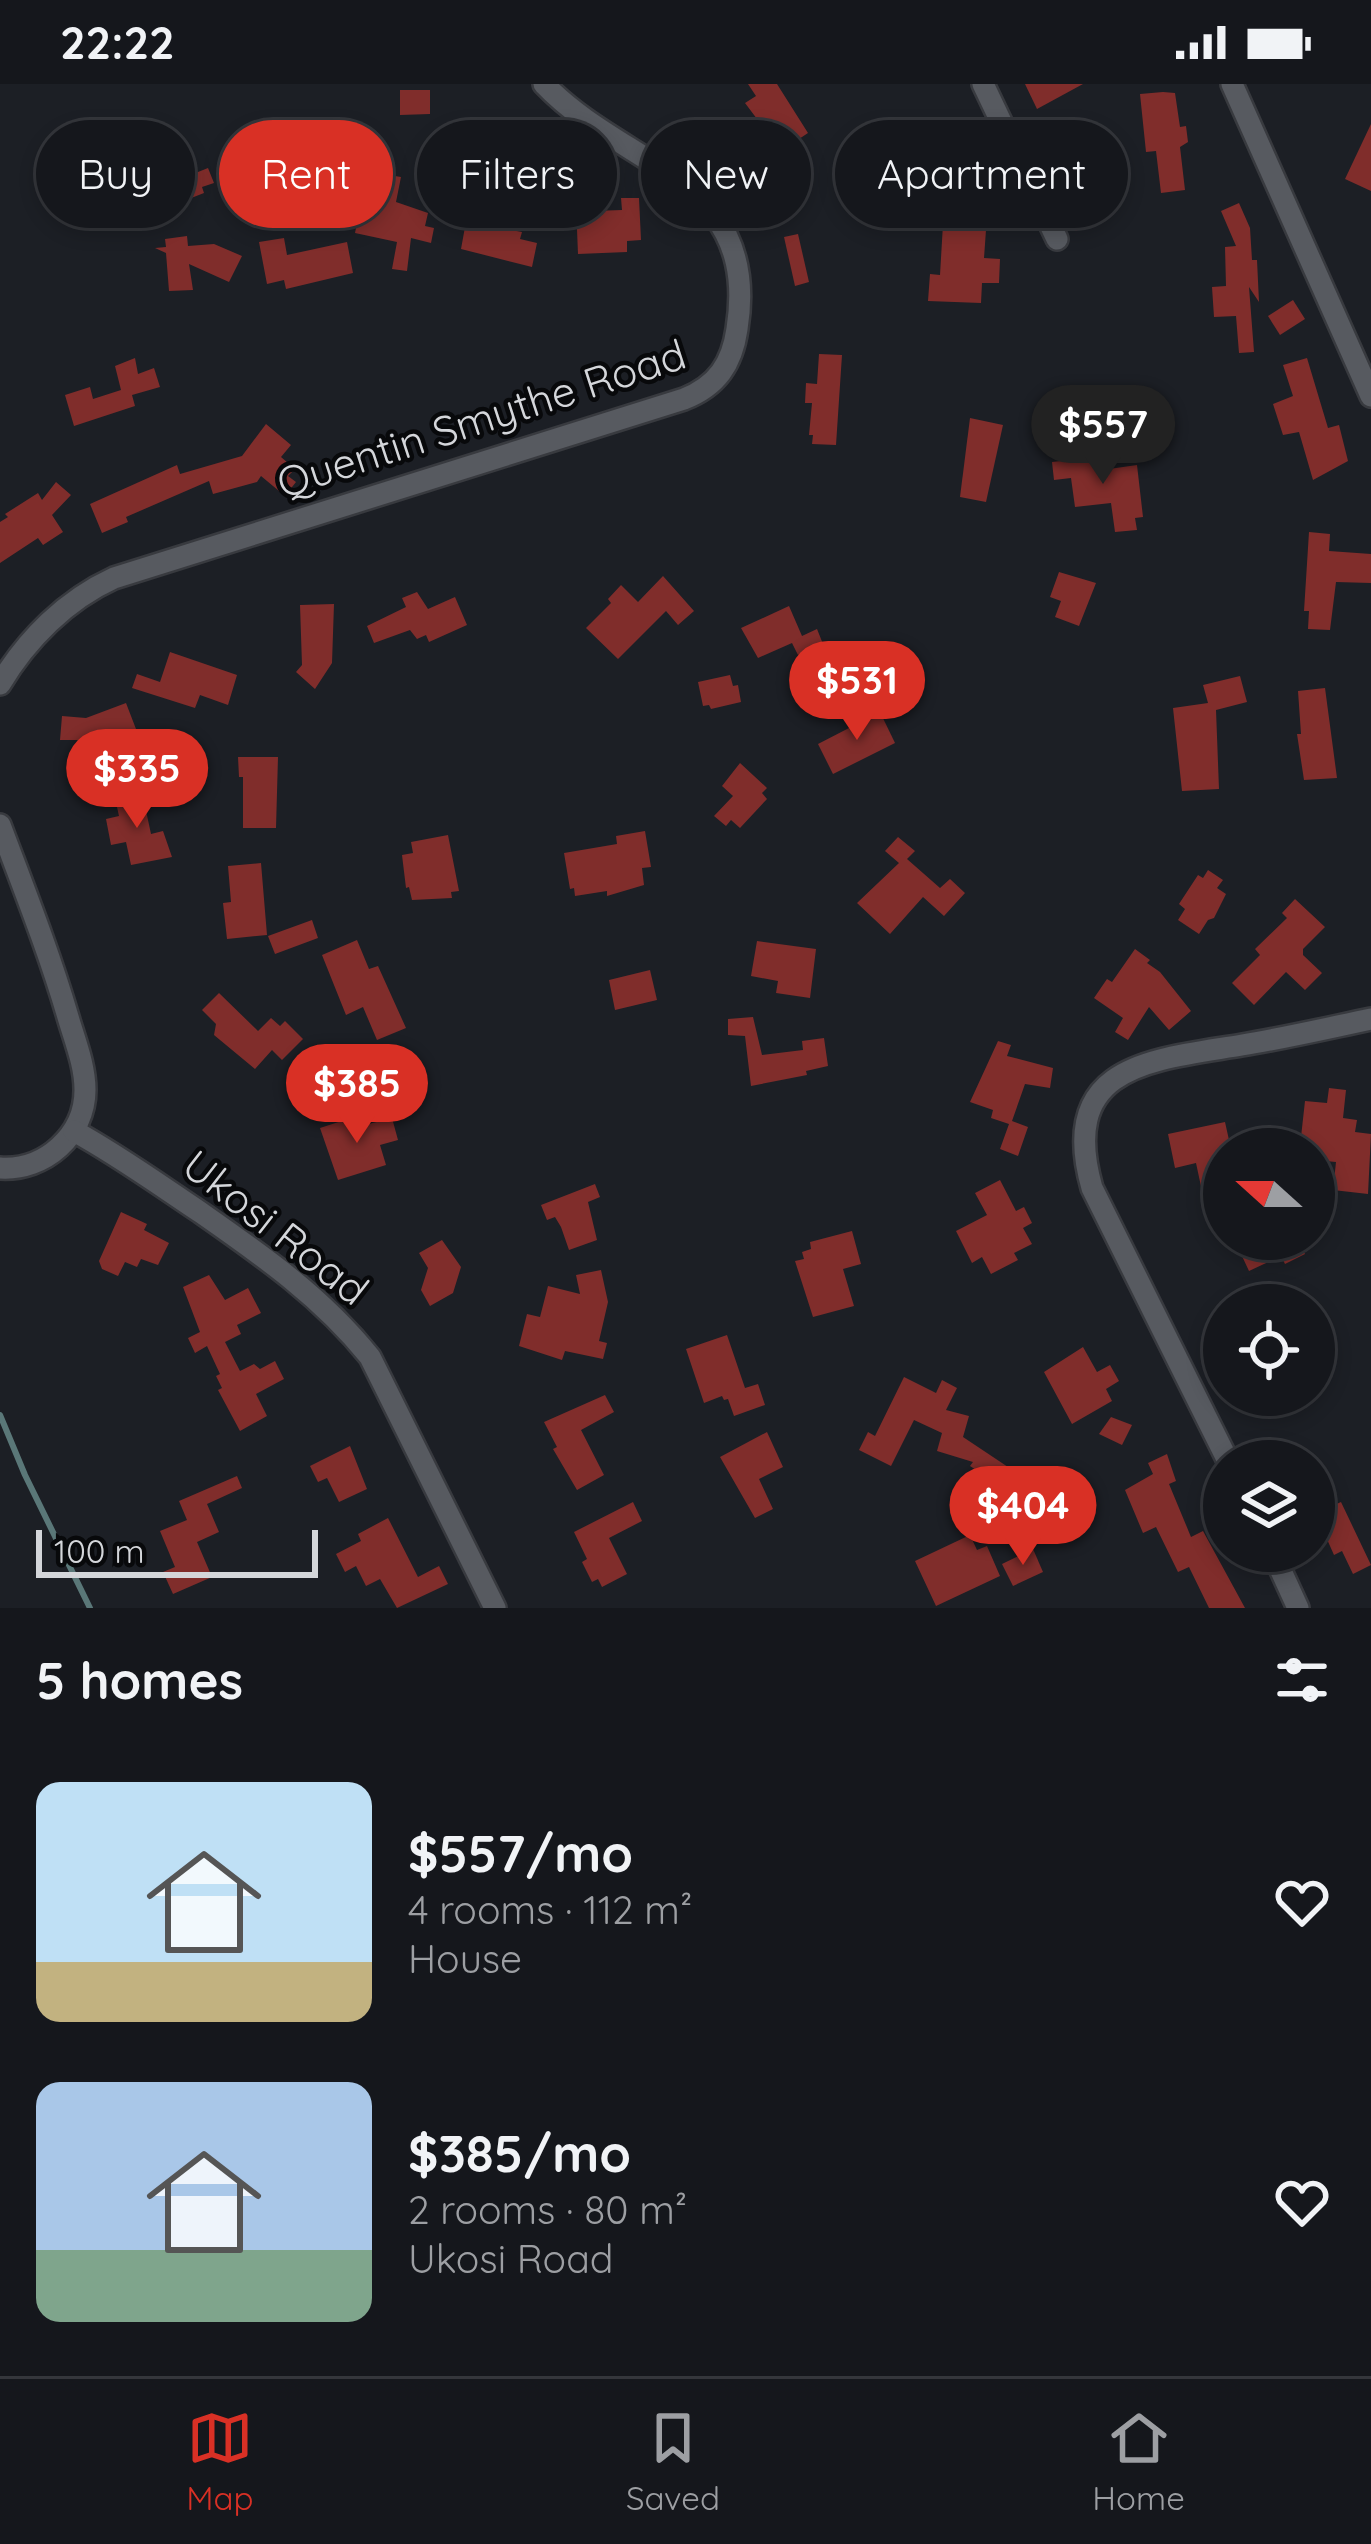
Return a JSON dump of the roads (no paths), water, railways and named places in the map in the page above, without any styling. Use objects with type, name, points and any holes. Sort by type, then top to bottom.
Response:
[{"type":"street","name":"Quentin Smythe Road","points":[[0,684],[9,652],[101,584],[684,399],[718,379],[735,344],[740,302],[734,253],[720,220],[683,181],[588,125],[544,84]]},
{"type":"street","points":[[983,84],[1058,239]]},
{"type":"street","points":[[1232,84],[1371,396]]},
{"type":"street","points":[[0,825],[57,980],[85,1088],[74,1131],[54,1153],[32,1165],[0,1168]]},
{"type":"street","points":[[1218,1440],[1092,1188],[1085,1163],[1091,1112],[1102,1090],[1141,1063],[1371,1019]]},
{"type":"street","name":"Ukosi Road","points":[[74,1131],[250,1248],[314,1294],[343,1323],[370,1357],[495,1608]]},
{"type":"street","points":[[1282,1572],[1298,1608]]},
{"type":"waterway","points":[[0,1415],[90,1608]]}]
